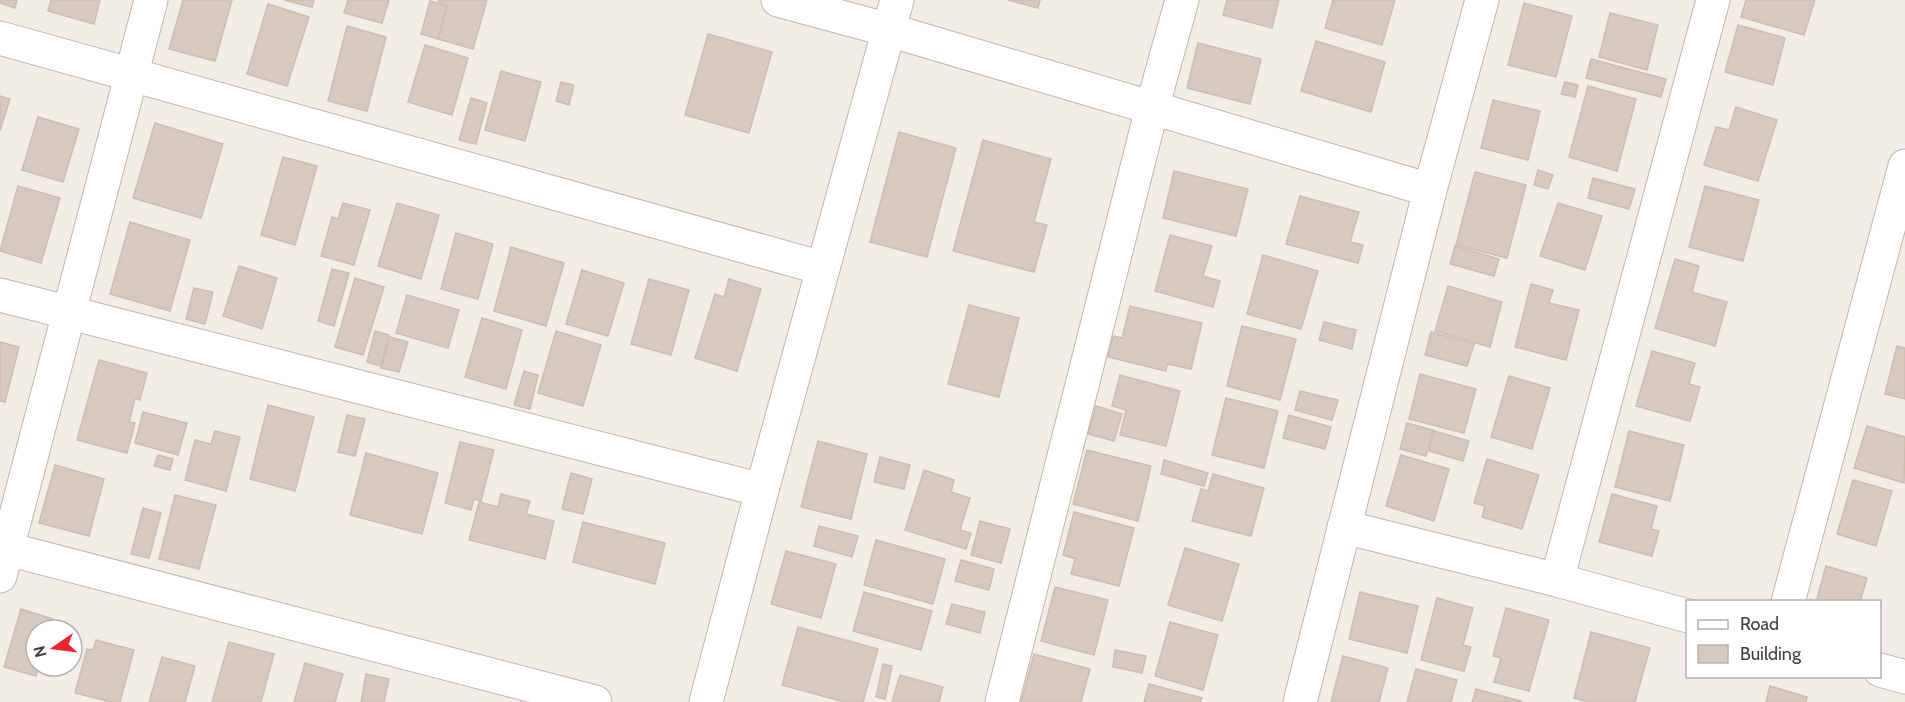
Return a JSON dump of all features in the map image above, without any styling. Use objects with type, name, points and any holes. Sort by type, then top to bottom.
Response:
[{"type":"street","points":[[151,0],[2,557],[595,702]]},
{"type":"street","points":[[778,0],[893,15],[1152,108],[1430,190]]},
{"type":"street","points":[[1002,702],[1152,108],[1182,0]]},
{"type":"street","points":[[1300,702],[1430,190],[1482,0]]},
{"type":"street","points":[[1557,580],[1713,0]]},
{"type":"street","points":[[706,702],[822,268],[893,15]]},
{"type":"street","points":[[0,38],[822,268]]},
{"type":"street","points":[[1789,600],[1905,166]]},
{"type":"street","points":[[0,295],[762,490]]},
{"type":"street","points":[[1344,527],[1557,580],[1686,615]]},
{"type":"street","points":[[1881,670],[1905,677]]},
{"type":"building","points":[[0,0],[17,0],[15,8],[0,3]]},
{"type":"building","points":[[51,0],[100,0],[94,24],[48,11]]},
{"type":"building","points":[[183,0],[232,0],[215,61],[169,49]]},
{"type":"building","points":[[284,0],[314,0],[312,7]]},
{"type":"building","points":[[348,0],[389,0],[382,23],[344,13]]},
{"type":"building","points":[[439,0],[487,0],[473,49],[438,39],[447,6],[438,3]]},
{"type":"building","points":[[1008,0],[1040,0],[1038,8]]},
{"type":"building","points":[[1227,0],[1279,0],[1272,28],[1223,15]]},
{"type":"building","points":[[1333,0],[1395,0],[1382,45],[1325,28]]},
{"type":"building","points":[[1746,0],[1815,0],[1804,35],[1741,17]]},
{"type":"building","points":[[430,1],[447,6],[438,39],[421,34]]},
{"type":"building","points":[[1524,3],[1572,16],[1556,77],[1508,65]]},
{"type":"building","points":[[268,4],[309,17],[287,86],[247,74]]},
{"type":"building","points":[[1610,13],[1658,25],[1647,70],[1599,57]]},
{"type":"building","points":[[1738,25],[1785,38],[1773,85],[1725,72]]},
{"type":"building","points":[[347,26],[386,37],[367,111],[328,101]]},
{"type":"building","points":[[708,34],[772,52],[749,133],[685,115]]},
{"type":"building","points":[[1316,41],[1385,62],[1371,112],[1301,91]]},
{"type":"building","points":[[1198,43],[1261,59],[1250,104],[1187,88]]},
{"type":"building","points":[[425,45],[468,58],[452,115],[408,102]]},
{"type":"building","points":[[1591,59],[1666,79],[1661,97],[1586,78]]},
{"type":"building","points":[[501,71],[541,82],[525,141],[485,130]]},
{"type":"building","points":[[561,82],[574,85],[569,105],[556,101]]},
{"type":"building","points":[[1565,82],[1578,85],[1575,97],[1561,94]]},
{"type":"building","points":[[1588,86],[1636,99],[1617,171],[1569,157]]},
{"type":"building","points":[[0,96],[10,99],[0,131]]},
{"type":"building","points":[[471,98],[487,103],[476,144],[459,140]]},
{"type":"building","points":[[1493,100],[1540,111],[1528,160],[1481,148]]},
{"type":"building","points":[[1736,107],[1777,120],[1758,181],[1704,165],[1716,127],[1729,130]]},
{"type":"building","points":[[38,117],[79,129],[63,182],[22,170]]},
{"type":"building","points":[[155,123],[223,144],[201,218],[133,198]]},
{"type":"building","points":[[899,132],[956,148],[927,257],[870,242]]},
{"type":"building","points":[[983,140],[1051,159],[1034,222],[1047,225],[1034,272],[953,251]]},
{"type":"building","points":[[283,157],[317,166],[295,245],[261,235]]},
{"type":"building","points":[[1538,170],[1553,175],[1548,189],[1534,185]]},
{"type":"building","points":[[1174,171],[1248,189],[1236,236],[1163,218]]},
{"type":"building","points":[[1475,172],[1526,185],[1507,258],[1456,245]]},
{"type":"building","points":[[1593,178],[1635,189],[1629,209],[1588,198]]},
{"type":"building","points":[[18,186],[60,198],[41,263],[0,251]]},
{"type":"building","points":[[1705,186],[1759,200],[1743,261],[1689,247]]},
{"type":"building","points":[[1300,196],[1359,212],[1350,242],[1363,245],[1358,263],[1286,244]]},
{"type":"building","points":[[343,203],[370,210],[354,265],[321,256],[332,217],[338,219]]},
{"type":"building","points":[[397,203],[439,215],[421,279],[378,266]]},
{"type":"building","points":[[1558,203],[1602,216],[1585,270],[1540,256]]},
{"type":"building","points":[[130,222],[190,240],[170,311],[110,294]]},
{"type":"building","points":[[456,233],[493,244],[478,299],[441,289]]},
{"type":"building","points":[[1170,235],[1212,246],[1203,276],[1220,281],[1213,307],[1155,291]]},
{"type":"building","points":[[1455,246],[1499,259],[1494,276],[1450,264]]},
{"type":"building","points":[[511,247],[564,263],[546,326],[494,311]]},
{"type":"building","points":[[1263,255],[1318,271],[1301,329],[1247,314]]},
{"type":"building","points":[[1675,259],[1699,266],[1692,292],[1727,302],[1715,346],[1655,328]]},
{"type":"building","points":[[239,266],[277,278],[262,329],[223,316]]},
{"type":"building","points":[[332,269],[349,273],[334,326],[318,321]]},
{"type":"building","points":[[582,270],[624,283],[608,336],[566,324]]},
{"type":"building","points":[[355,278],[384,287],[363,355],[335,347]]},
{"type":"building","points":[[649,279],[689,290],[671,355],[631,344]]},
{"type":"building","points":[[729,279],[761,289],[737,371],[695,358],[715,294],[724,297]]},
{"type":"building","points":[[1531,284],[1553,290],[1549,303],[1579,310],[1566,360],[1515,347]]},
{"type":"building","points":[[1448,286],[1502,302],[1490,347],[1435,331]]},
{"type":"building","points":[[194,288],[213,292],[205,324],[186,319]]},
{"type":"building","points":[[407,295],[459,310],[448,348],[396,333]]},
{"type":"building","points":[[969,305],[1019,318],[999,397],[948,384]]},
{"type":"building","points":[[1130,306],[1202,323],[1191,369],[1167,364],[1166,371],[1108,357],[1113,336],[1122,338]]},
{"type":"building","points":[[482,318],[522,330],[506,389],[465,377]]},
{"type":"building","points":[[1324,322],[1356,330],[1352,349],[1319,340]]},
{"type":"building","points":[[1242,326],[1296,339],[1280,400],[1227,386]]},
{"type":"building","points":[[375,331],[389,335],[381,366],[367,362]]},
{"type":"building","points":[[556,331],[601,345],[583,406],[538,393]]},
{"type":"building","points":[[1431,332],[1474,344],[1467,366],[1425,355]]},
{"type":"building","points":[[390,337],[408,342],[399,372],[381,368]]},
{"type":"building","points":[[0,342],[19,347],[5,402],[0,401]]},
{"type":"building","points":[[1897,346],[1905,348],[1905,399],[1885,394]]},
{"type":"building","points":[[1652,351],[1695,363],[1689,384],[1700,387],[1690,421],[1636,406]]},
{"type":"building","points":[[99,360],[147,373],[140,400],[135,399],[129,422],[135,423],[127,453],[77,440]]},
{"type":"building","points":[[524,371],[538,375],[530,409],[514,405]]},
{"type":"building","points":[[1420,374],[1476,389],[1464,433],[1409,419]]},
{"type":"building","points":[[1120,375],[1180,391],[1166,446],[1120,435],[1126,410],[1112,406]]},
{"type":"building","points":[[1509,376],[1550,388],[1532,449],[1491,437]]},
{"type":"building","points":[[1300,391],[1338,400],[1332,420],[1295,410]]},
{"type":"building","points":[[1226,398],[1278,411],[1264,468],[1212,455]]},
{"type":"building","points":[[268,405],[314,417],[295,491],[250,479]]},
{"type":"building","points":[[1096,406],[1122,414],[1114,441],[1088,434]]},
{"type":"building","points":[[143,412],[187,423],[178,455],[135,443]]},
{"type":"building","points":[[347,415],[365,419],[355,456],[338,452]]},
{"type":"building","points":[[1289,415],[1331,427],[1325,449],[1283,438]]},
{"type":"building","points":[[1407,423],[1433,430],[1426,456],[1400,449]]},
{"type":"building","points":[[1867,426],[1905,437],[1904,483],[1854,468]]},
{"type":"building","points":[[215,431],[240,437],[226,491],[185,480],[195,440],[211,444]]},
{"type":"building","points":[[1434,431],[1469,441],[1463,461],[1429,451]]},
{"type":"building","points":[[1629,431],[1684,445],[1670,501],[1615,487]]},
{"type":"building","points":[[818,441],[867,454],[851,519],[801,507]]},
{"type":"building","points":[[460,442],[494,450],[481,501],[474,499],[471,510],[445,503]]},
{"type":"building","points":[[1087,450],[1151,466],[1138,521],[1073,504]]},
{"type":"building","points":[[366,453],[438,473],[422,534],[350,515]]},
{"type":"building","points":[[158,455],[173,459],[170,470],[154,466]]},
{"type":"building","points":[[1401,455],[1449,469],[1434,521],[1386,506]]},
{"type":"building","points":[[880,457],[910,465],[904,489],[874,482]]},
{"type":"building","points":[[1487,459],[1539,475],[1522,529],[1482,517],[1485,506],[1474,503]]},
{"type":"building","points":[[1164,460],[1208,473],[1204,486],[1161,474]]},
{"type":"building","points":[[55,465],[104,479],[89,536],[39,523]]},
{"type":"building","points":[[924,470],[954,480],[951,492],[970,498],[960,530],[971,533],[966,549],[905,530]]},
{"type":"building","points":[[571,473],[592,479],[583,514],[562,509]]},
{"type":"building","points":[[1213,474],[1264,488],[1251,536],[1192,521],[1201,489],[1208,491]]},
{"type":"building","points":[[1853,480],[1892,491],[1876,546],[1837,534]]},
{"type":"building","points":[[501,494],[530,501],[526,514],[554,521],[545,559],[469,540],[479,502],[498,507]]},
{"type":"building","points":[[1612,494],[1657,506],[1651,529],[1659,531],[1652,556],[1599,542]]},
{"type":"building","points":[[175,495],[216,505],[199,569],[159,559]]},
{"type":"building","points":[[143,508],[161,513],[149,558],[131,554]]},
{"type":"building","points":[[1074,512],[1134,528],[1119,586],[1071,574],[1075,559],[1063,555]]},
{"type":"building","points":[[980,521],[1010,529],[1001,563],[971,555]]},
{"type":"building","points":[[583,522],[665,543],[655,584],[573,562]]},
{"type":"building","points":[[819,526],[858,536],[852,557],[814,546]]},
{"type":"building","points":[[876,540],[945,559],[933,604],[864,585]]},
{"type":"building","points":[[1185,548],[1239,564],[1222,621],[1168,605]]},
{"type":"building","points":[[786,551],[836,564],[821,618],[771,604]]},
{"type":"building","points":[[961,560],[994,569],[989,590],[955,581]]},
{"type":"building","points":[[1826,566],[1867,578],[1861,600],[1817,600]]},
{"type":"building","points":[[1055,587],[1108,600],[1094,655],[1041,641]]},
{"type":"building","points":[[864,592],[932,611],[921,650],[853,631]]},
{"type":"building","points":[[1360,592],[1418,606],[1407,653],[1349,639]]},
{"type":"building","points":[[1437,598],[1473,608],[1463,645],[1471,647],[1464,671],[1421,660]]},
{"type":"building","points":[[952,604],[985,612],[980,633],[946,624]]},
{"type":"building","points":[[1506,608],[1549,620],[1529,691],[1494,682],[1501,658],[1493,656]]},
{"type":"building","points":[[21,609],[50,618],[24,618],[24,673],[4,667]]},
{"type":"building","points":[[1170,622],[1218,635],[1203,690],[1155,676]]},
{"type":"building","points":[[798,627],[878,649],[863,702],[844,702],[782,685]]},
{"type":"building","points":[[1591,632],[1650,648],[1635,702],[1588,702],[1574,698]]},
{"type":"building","points":[[96,640],[134,650],[120,702],[75,693],[79,678],[84,678],[84,660],[87,649],[93,650]]},
{"type":"building","points":[[229,642],[274,654],[261,702],[212,702]]},
{"type":"building","points":[[1115,650],[1146,656],[1142,673],[1113,667]]},
{"type":"building","points":[[1034,654],[1090,669],[1081,702],[1021,702]]},
{"type":"building","points":[[1343,656],[1388,668],[1379,702],[1331,702]]},
{"type":"building","points":[[162,657],[195,666],[185,702],[149,702]]},
{"type":"building","points":[[305,663],[343,674],[335,702],[294,702]]},
{"type":"building","points":[[883,664],[892,666],[885,699],[876,697]]},
{"type":"building","points":[[1416,669],[1457,680],[1451,702],[1407,702]]},
{"type":"building","points":[[366,674],[389,679],[384,702],[361,702]]},
{"type":"building","points":[[900,675],[943,687],[939,702],[892,702]]},
{"type":"building","points":[[1149,684],[1202,698],[1200,702],[1144,702]]},
{"type":"building","points":[[1770,686],[1807,697],[1806,702],[1766,702]]},
{"type":"building","points":[[1476,689],[1521,701],[1521,702],[1472,702]]}]
